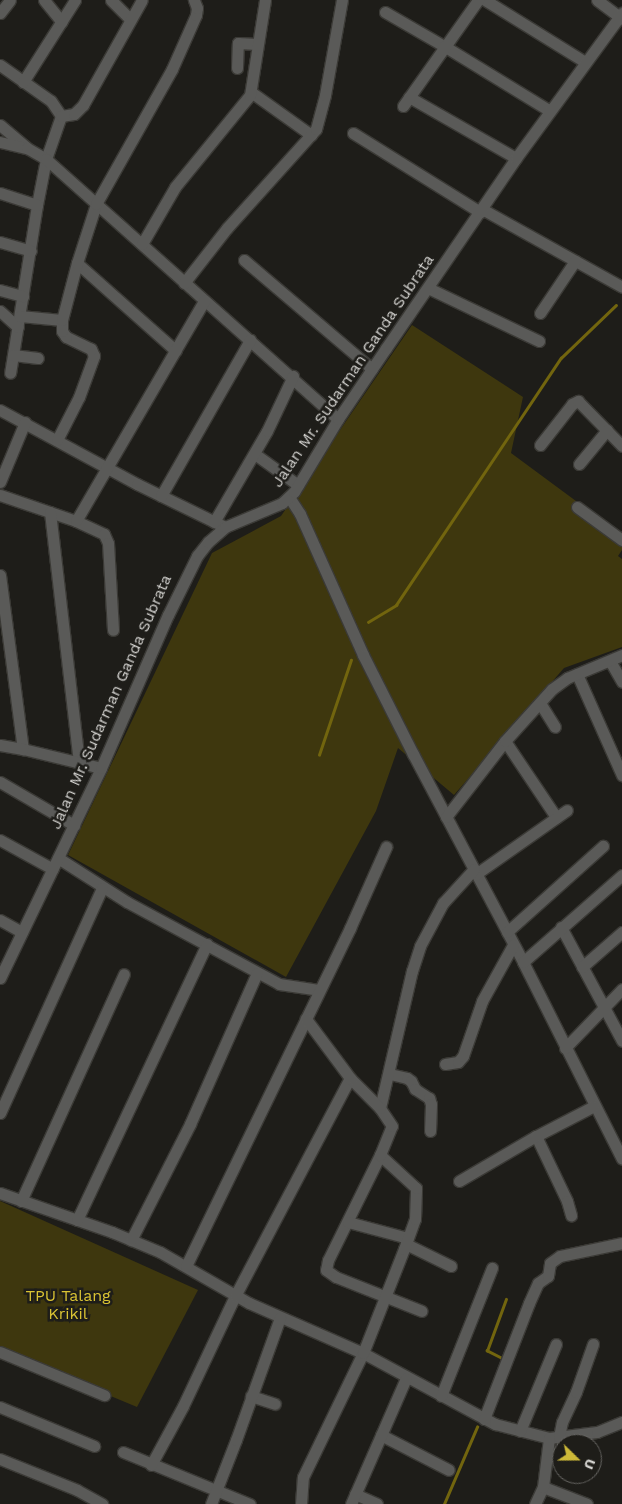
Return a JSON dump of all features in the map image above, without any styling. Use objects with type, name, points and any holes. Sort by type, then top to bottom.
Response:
[{"type":"street","points":[[0,13],[10,0]]},
{"type":"street","points":[[44,0],[62,22]]},
{"type":"street","points":[[23,82],[76,0]]},
{"type":"street","points":[[111,0],[130,19]]},
{"type":"street","points":[[61,116],[74,114],[83,105],[142,0]]},
{"type":"street","points":[[57,440],[79,397],[94,356],[91,349],[63,334],[62,320],[77,263],[96,204],[172,69],[196,15],[197,8],[194,0]]},
{"type":"street","points":[[142,244],[175,187],[244,104],[251,92],[265,0]]},
{"type":"street","points":[[184,283],[227,228],[311,136],[322,114],[342,0]]},
{"type":"street","points":[[478,0],[406,101],[516,158]]},
{"type":"street","points":[[485,0],[585,62]]},
{"type":"street","points":[[597,0],[621,16]]},
{"type":"street","points":[[385,12],[550,111]]},
{"type":"street","name":"Jalan Mr. Sudarman Ganda Subrata","points":[[0,978],[101,768],[182,584],[208,542],[225,527],[269,510],[289,497],[338,419],[516,158],[585,62],[621,16]]},
{"type":"street","points":[[237,68],[238,42],[257,44]]},
{"type":"street","points":[[1,69],[51,101],[61,116]]},
{"type":"street","points":[[251,92],[311,136]]},
{"type":"street","points":[[10,373],[46,159],[61,116]]},
{"type":"street","points":[[0,125],[27,148],[46,159],[204,301],[293,376],[338,419]]},
{"type":"street","points":[[353,133],[481,210],[622,287]]},
{"type":"street","points":[[0,142],[27,148]]},
{"type":"street","points":[[0,193],[37,205]]},
{"type":"street","points":[[0,242],[31,252]]},
{"type":"street","points":[[244,260],[372,369]]},
{"type":"street","points":[[540,313],[575,261]]},
{"type":"street","points":[[77,263],[176,351]]},
{"type":"street","points":[[428,288],[539,341]]},
{"type":"street","points":[[0,290],[24,296]]},
{"type":"street","points":[[76,522],[106,467],[204,301]]},
{"type":"street","points":[[0,311],[19,322],[62,320]]},
{"type":"street","points":[[161,496],[250,340]]},
{"type":"street","points":[[13,355],[38,358]]},
{"type":"street","points":[[214,522],[267,431],[293,376]]},
{"type":"street","points":[[540,445],[575,402],[580,402],[622,446]]},
{"type":"street","points":[[0,410],[161,496],[225,527]]},
{"type":"street","points":[[0,482],[25,422]]},
{"type":"street","points":[[579,464],[607,430]]},
{"type":"street","points":[[259,457],[298,485]]},
{"type":"street","points":[[0,495],[99,531],[106,539],[113,630]]},
{"type":"street","points":[[289,497],[300,514],[364,655],[446,817],[523,962],[594,1106],[618,1141],[622,1158]]},
{"type":"street","points":[[578,507],[622,540]]},
{"type":"street","points":[[50,512],[79,764]]},
{"type":"street","points":[[0,575],[23,749]]},
{"type":"street","points":[[446,817],[505,741],[558,684],[622,655]]},
{"type":"street","points":[[610,661],[622,682]]},
{"type":"street","points":[[577,674],[622,775]]},
{"type":"street","points":[[540,703],[555,728]]},
{"type":"street","points":[[505,741],[556,817]]},
{"type":"street","points":[[0,745],[101,768]]},
{"type":"street","points":[[0,782],[74,826]]},
{"type":"street","points":[[380,1108],[390,1074],[412,971],[420,946],[443,903],[475,872],[567,810]]},
{"type":"street","points":[[0,840],[53,869]]},
{"type":"street","points":[[507,932],[602,846]]},
{"type":"street","points":[[186,1266],[306,1019],[386,847]]},
{"type":"street","points":[[58,858],[102,888],[258,972],[286,986],[319,990]]},
{"type":"street","points":[[523,962],[622,874]]},
{"type":"street","points":[[0,1112],[102,888]]},
{"type":"street","points":[[0,920],[22,932]]},
{"type":"street","points":[[561,927],[622,1041]]},
{"type":"street","points":[[582,967],[622,932]]},
{"type":"street","points":[[78,1220],[207,944]]},
{"type":"street","points":[[445,1064],[458,1062],[463,1056],[482,1001],[513,945]]},
{"type":"street","points":[[131,1240],[190,1124],[258,972]]},
{"type":"street","points":[[21,1201],[124,974]]},
{"type":"street","points":[[565,1048],[622,989]]},
{"type":"street","points":[[306,1019],[350,1078],[380,1108],[392,1126],[380,1155],[328,1260],[327,1272],[385,1298],[422,1311]]},
{"type":"street","points":[[390,1074],[411,1080],[415,1089],[429,1098],[431,1104],[430,1131]]},
{"type":"street","points":[[151,1465],[183,1406],[236,1296],[350,1078]]},
{"type":"street","points":[[459,1181],[536,1136],[594,1106]]},
{"type":"street","points":[[536,1136],[572,1215]]},
{"type":"street","points":[[301,1504],[303,1477],[363,1353],[415,1219],[416,1188],[380,1155]]},
{"type":"street","points":[[0,1193],[78,1220],[160,1252],[236,1296],[280,1318],[363,1353],[484,1419],[520,1431],[552,1437]]},
{"type":"street","points":[[348,1222],[407,1241],[451,1266]]},
{"type":"street","points":[[484,1419],[529,1303],[538,1283],[548,1276],[550,1263],[560,1256],[622,1243]]},
{"type":"street","points":[[441,1396],[492,1268]]},
{"type":"street","points":[[211,1504],[280,1318]]},
{"type":"street","points":[[520,1431],[556,1344]]},
{"type":"street","points":[[556,1434],[576,1392],[594,1344]]},
{"type":"street","points":[[0,1352],[104,1395]]},
{"type":"street","points":[[377,1504],[353,1499],[406,1378]]},
{"type":"street","points":[[251,1396],[275,1404]]},
{"type":"street","points":[[0,1407],[94,1446]]},
{"type":"street","points":[[580,1434],[597,1432],[622,1422]]},
{"type":"street","points":[[381,1434],[449,1470]]},
{"type":"street","points":[[535,1504],[543,1488],[552,1446]]},
{"type":"street","points":[[122,1452],[250,1504]]},
{"type":"street","points":[[0,1459],[77,1490],[102,1504]]},
{"type":"street","points":[[543,1488],[587,1504]]},
{"type":"green space","points":[[412,325],[523,397],[511,453],[622,535],[622,550],[618,556],[622,559],[622,647],[564,668],[454,795],[398,748],[376,811],[286,977],[68,855],[212,553],[281,516]]},
{"type":"green space","name":"TPU Talang Krikil","points":[[0,1201],[198,1290],[137,1407],[0,1350]]},
{"type":"waterway","points":[[368,622],[396,605],[561,358],[616,305]]},
{"type":"waterway","points":[[319,755],[351,660]]},
{"type":"waterway","points":[[503,1359],[487,1351],[506,1299]]},
{"type":"waterway","points":[[444,1504],[477,1427]]}]
